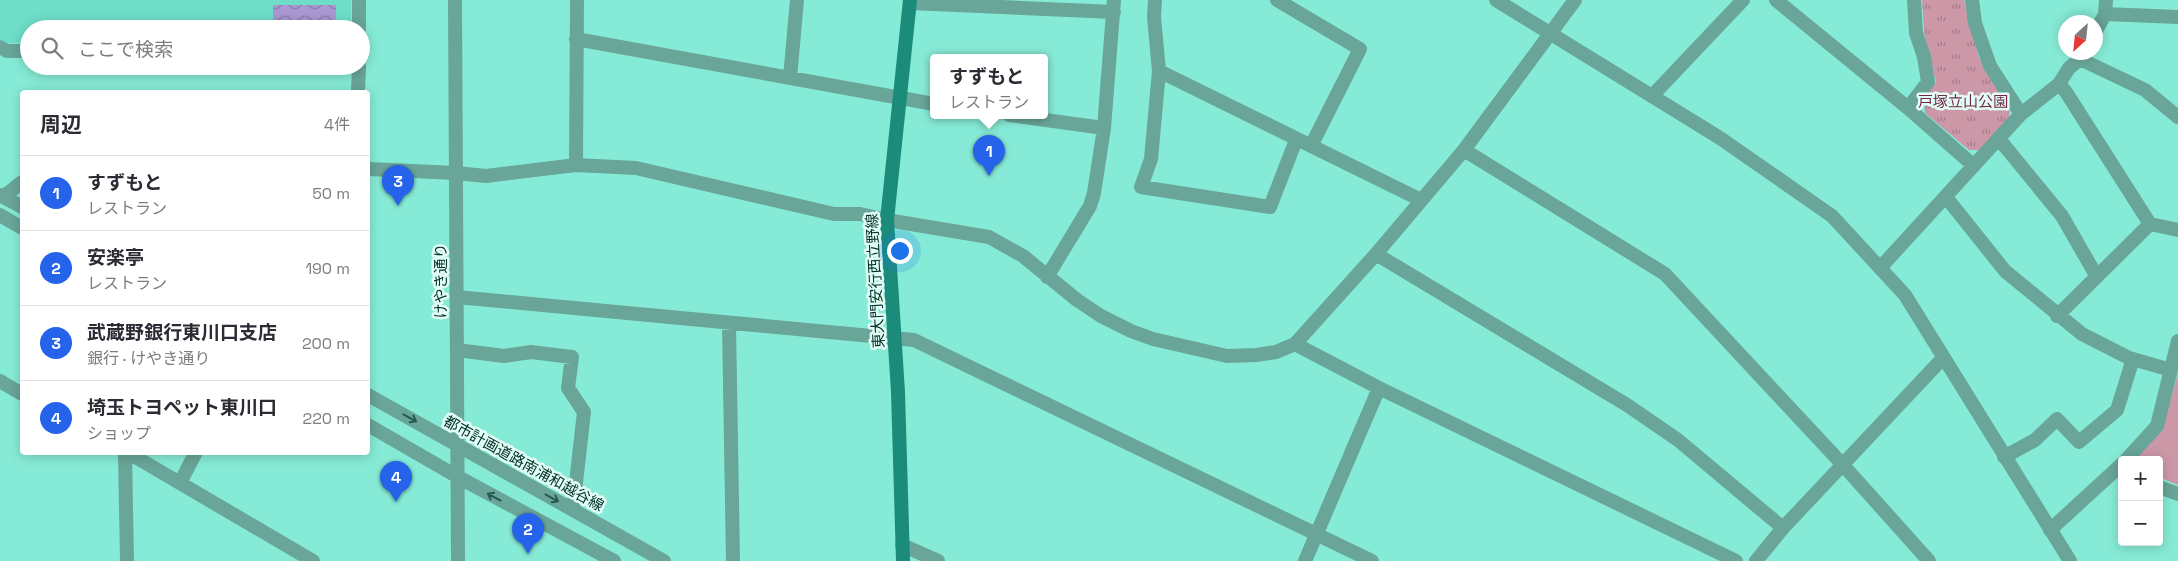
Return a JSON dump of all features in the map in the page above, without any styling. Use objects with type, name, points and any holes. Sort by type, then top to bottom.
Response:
[{"type":"main road","name":"東大門安行西立野線","points":[[903,561],[898,392],[887,220],[898,99],[910,1]]},
{"type":"street","points":[[359,0],[359,20]]},
{"type":"street","name":"けやき通り","points":[[455,0],[458,561]]},
{"type":"street","points":[[576,0],[576,165]]},
{"type":"street","points":[[790,78],[797,0]]},
{"type":"street","points":[[1155,0],[1154,17],[1159,71],[1151,159],[1142,187],[1270,207],[1296,140]]},
{"type":"street","points":[[1277,0],[1360,49],[1311,146]]},
{"type":"street","points":[[1496,0],[1720,138],[1832,216],[1905,296],[2070,561]]},
{"type":"street","points":[[370,169],[456,172],[486,176],[576,165],[636,168],[834,214],[860,214],[989,237],[1023,256],[1047,277],[1100,316],[1153,339],[1227,356],[1256,356],[1276,352],[1295,344],[1376,254],[1464,150],[1575,0]]},
{"type":"street","points":[[1652,96],[1743,0]]},
{"type":"street","points":[[1776,0],[1908,108],[1974,166]]},
{"type":"street","points":[[1908,108],[1928,82],[1924,57],[1916,33],[1914,0]]},
{"type":"street","points":[[1972,0],[1976,23],[1990,66],[2021,114]]},
{"type":"street","points":[[910,1],[1114,6],[1104,128],[1094,193],[1090,206],[1047,277]]},
{"type":"street","points":[[2104,4],[2178,17]]},
{"type":"street","points":[[576,39],[930,103]]},
{"type":"street","points":[[0,47],[7,51],[20,52]]},
{"type":"street","points":[[1880,268],[2021,114],[2059,84],[2069,68],[2078,60]]},
{"type":"street","points":[[2089,60],[2145,90],[2178,117]]},
{"type":"street","points":[[1159,71],[1421,200]]},
{"type":"street","points":[[358,75],[358,90]]},
{"type":"street","points":[[2059,84],[2066,92],[2150,224],[2178,230]]},
{"type":"street","points":[[1038,119],[1104,128]]},
{"type":"street","points":[[1999,139],[2062,216],[2097,277]]},
{"type":"street","points":[[1464,150],[1665,274],[1843,465],[1929,561]]},
{"type":"street","points":[[20,183],[2,196],[20,206]]},
{"type":"street","points":[[1946,197],[2005,271],[2057,316],[2082,334],[2133,359],[2171,370]]},
{"type":"street","points":[[0,215],[20,227]]},
{"type":"street","points":[[2057,316],[2150,224]]},
{"type":"street","points":[[1376,254],[1627,405],[1678,440],[1782,528]]},
{"type":"street","points":[[457,297],[914,340],[1372,561]]},
{"type":"street","points":[[729,324],[732,561]]},
{"type":"street","points":[[2131,456],[2157,426],[2178,341]]},
{"type":"street","points":[[1295,344],[1379,388],[1736,561]]},
{"type":"street","points":[[457,350],[504,356],[531,352],[572,357],[568,388],[584,412],[572,509]]},
{"type":"street","points":[[1756,561],[1782,528],[1943,358]]},
{"type":"street","points":[[2004,457],[2035,440],[2057,419],[2079,442],[2117,410],[2133,359]]},
{"type":"street","points":[[0,381],[20,393]]},
{"type":"street","points":[[1305,561],[1379,388]]},
{"type":"street","name":"都市計画道路南浦和越谷線","points":[[370,396],[664,561]]},
{"type":"street","points":[[370,426],[458,477],[614,561]]},
{"type":"street","points":[[126,455],[126,561]]},
{"type":"street","points":[[131,455],[180,483],[295,556],[312,561]]},
{"type":"street","points":[[180,483],[194,455]]},
{"type":"street","points":[[2050,530],[2118,470]]},
{"type":"street","points":[[2163,488],[2178,494]]},
{"type":"street","points":[[902,546],[938,561]]},
{"type":"shaded area","points":[[0,0],[351,0],[351,20],[20,20],[20,43],[7,43],[0,39]]},
{"type":"green space","name":"戸塚立山公園","points":[[1922,0],[1964,0],[1979,58],[2010,107],[2009,121],[1981,150],[1969,150],[1925,113],[1924,99],[1936,82],[1924,33]]},
{"type":"green space","points":[[2178,373],[2178,485],[2163,479],[2163,456],[2137,456],[2136,454],[2162,431]]},
{"type":"water","points":[[273,5],[336,5],[336,20],[273,20]]},
{"type":"place","name":"すずもと","points":[[989,176]]},
{"type":"place","name":"武蔵野銀行東川口支店","points":[[398,206]]},
{"type":"place","name":"埼玉トヨペット東川口","points":[[396,502]]},
{"type":"place","name":"安楽亭","points":[[528,554]]}]
